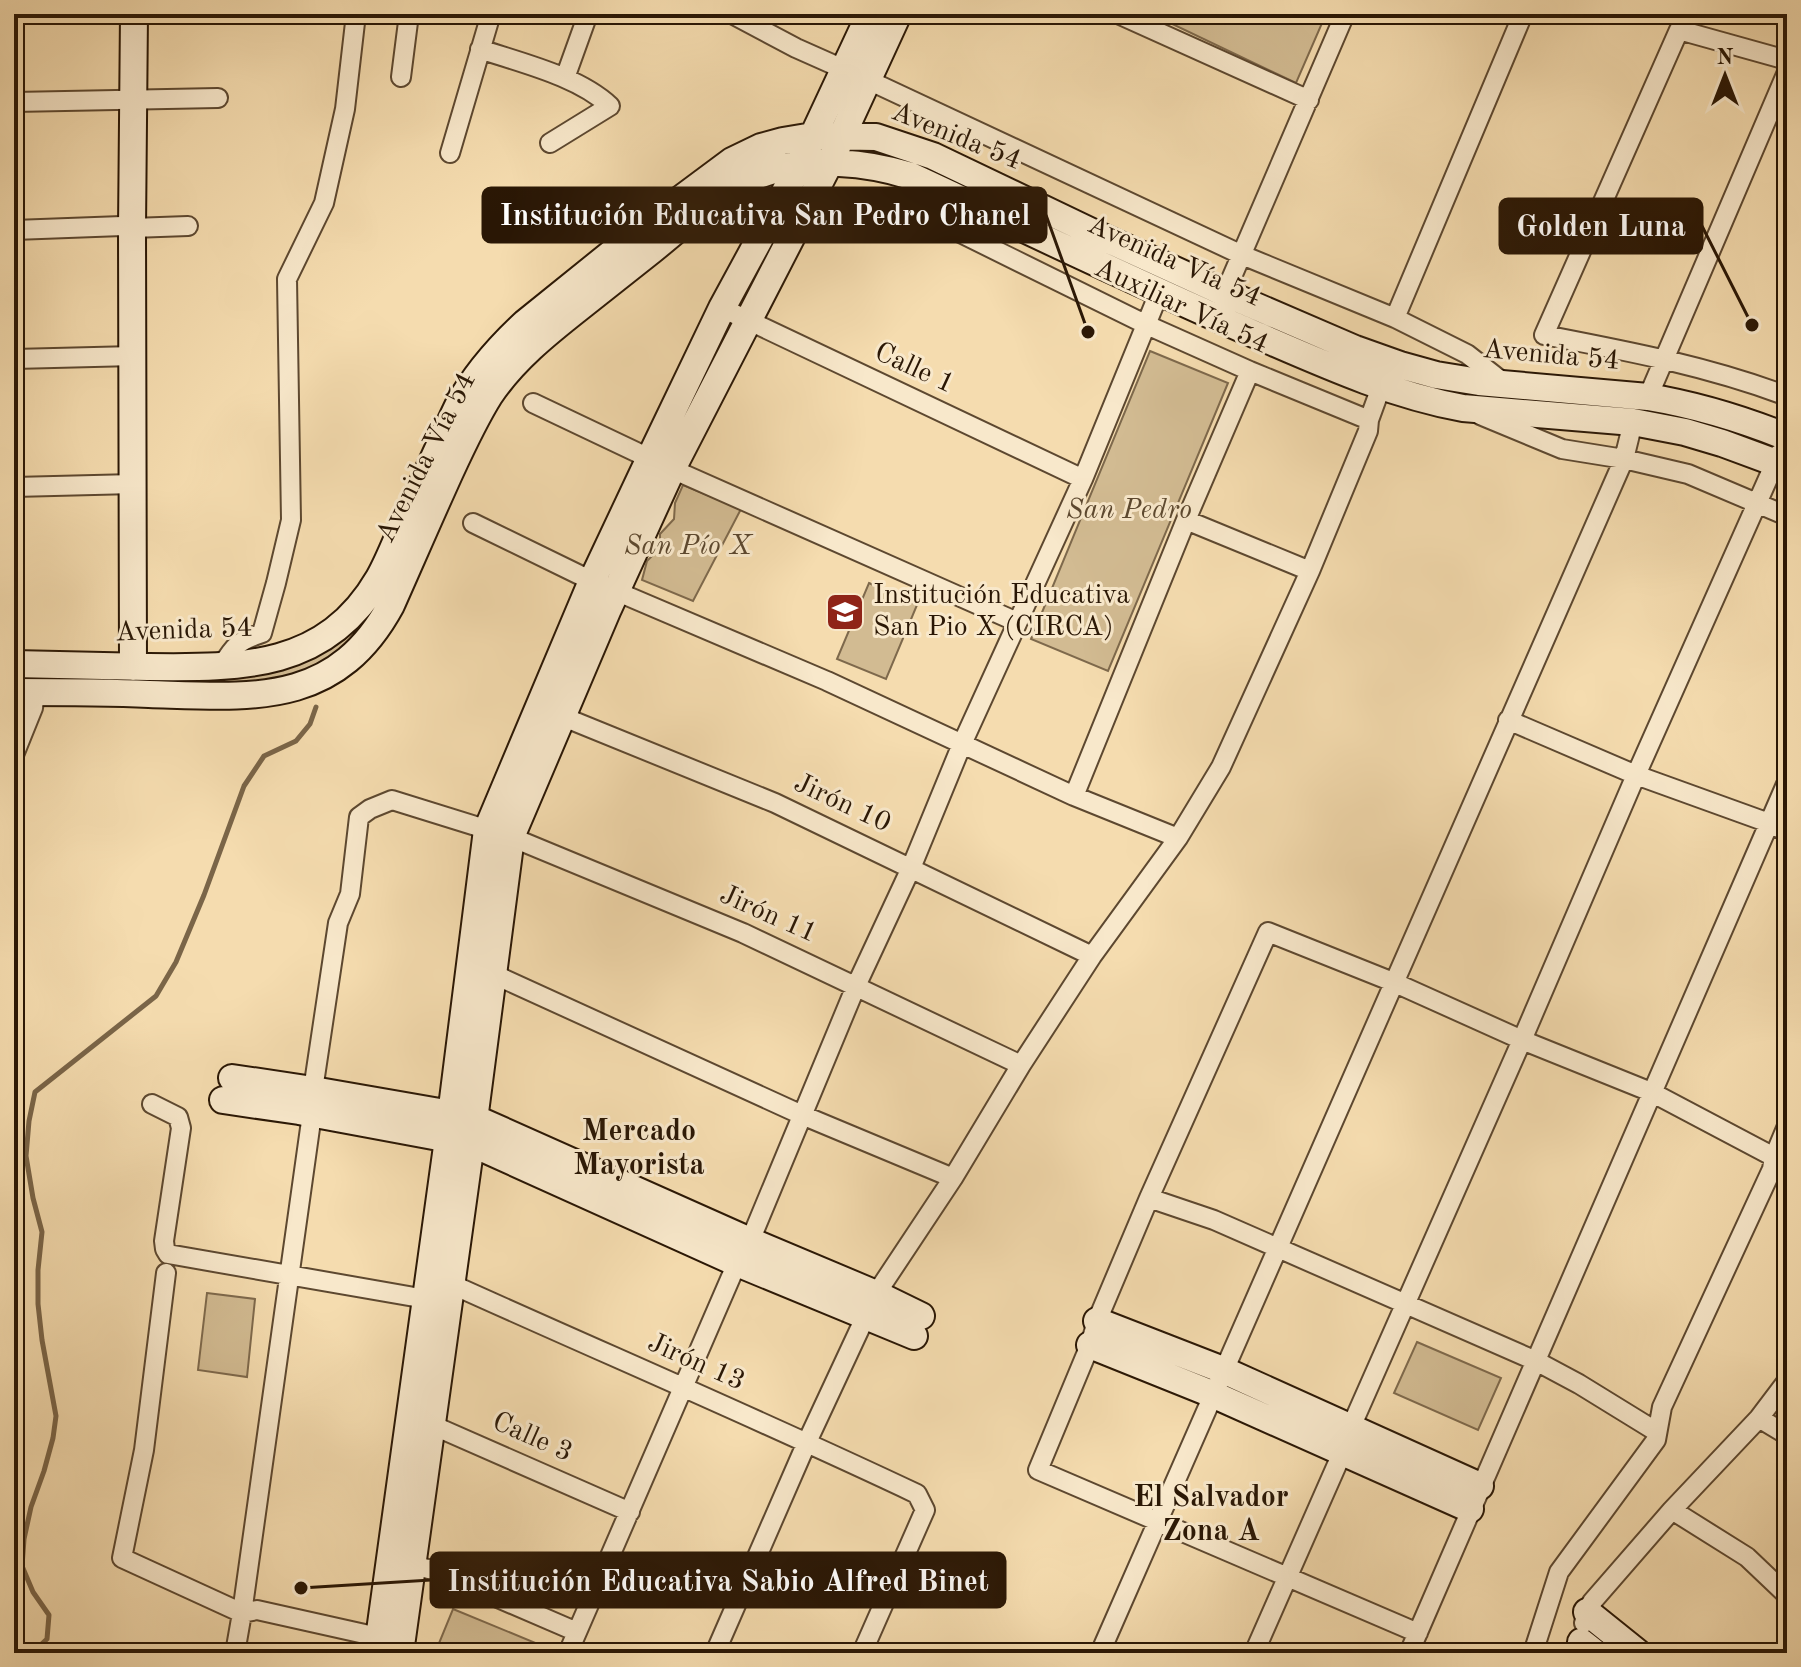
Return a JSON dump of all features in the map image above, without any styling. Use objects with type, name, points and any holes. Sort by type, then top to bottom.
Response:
[{"type":"street","points":[[133,667],[134,14]]},
{"type":"street","points":[[221,667],[234,646],[262,633],[291,520],[287,279],[324,203],[345,109],[356,14]]},
{"type":"street","points":[[401,77],[409,14]]},
{"type":"street","points":[[450,153],[491,14]]},
{"type":"street","points":[[565,78],[588,14]]},
{"type":"street","points":[[732,14],[796,48],[1242,255],[1395,318],[1467,354],[1508,386]]},
{"type":"street","points":[[661,464],[747,321],[829,164],[842,135],[870,14]]},
{"type":"street","points":[[166,1273],[144,1450],[122,1558],[242,1613],[257,1610],[390,1647],[421,1422],[451,1284],[461,1128],[499,833],[604,585],[661,464],[722,308],[813,136],[898,14]]},
{"type":"street","points":[[1118,14],[1162,23],[1309,100]]},
{"type":"street","points":[[1225,293],[1345,14]]},
{"type":"street","points":[[1395,318],[1523,14]]},
{"type":"street","points":[[1787,60],[1679,30],[1544,335],[1665,359],[1736,377],[1787,396]]},
{"type":"street","points":[[480,49],[565,78],[610,106],[550,143]]},
{"type":"street","points":[[1648,397],[1787,72]]},
{"type":"street","points":[[856,75],[867,121],[876,137]]},
{"type":"street","points":[[14,102],[218,98]]},
{"type":"street","name":"Avenida 54","points":[[14,664],[221,667],[256,663],[298,650],[331,633],[351,617],[379,578],[469,384],[525,323],[732,161],[761,147],[813,136],[876,137],[933,156],[1225,293],[1400,365],[1460,380],[1648,397],[1694,406],[1786,435]]},
{"type":"street","name":"Avenida Vía 54","points":[[24,692],[206,696],[272,694],[309,684],[339,668],[381,623],[467,437],[482,407],[502,379],[542,337],[716,200],[751,178],[799,166],[850,163],[886,168],[911,176],[1159,293],[1381,387],[1463,408],[1633,422],[1685,432],[1782,465]]},
{"type":"street","name":"Auxiliar Vía 54","points":[[938,189],[930,218],[1147,325],[1369,420]]},
{"type":"street","points":[[14,230],[188,226]]},
{"type":"street","points":[[568,1653],[744,1252],[856,986],[911,868],[962,744],[1083,479],[1159,293]]},
{"type":"street","name":"Calle 1","points":[[722,308],[1083,479]]},
{"type":"street","points":[[14,359],[134,356]]},
{"type":"street","points":[[1074,796],[1250,371]]},
{"type":"street","points":[[715,1653],[871,1305],[1021,1065],[1092,956],[1178,838],[1221,767],[1310,571],[1368,431],[1381,387]]},
{"type":"street","points":[[533,403],[661,464],[1017,622]]},
{"type":"street","points":[[1463,408],[1562,449],[1688,474],[1787,516]]},
{"type":"street","points":[[1100,1653],[1624,459],[1633,422]]},
{"type":"street","points":[[1254,1653],[1636,775],[1757,503],[1782,465],[1786,435]]},
{"type":"street","points":[[14,487],[134,484]]},
{"type":"street","points":[[1186,520],[1310,571]]},
{"type":"street","points":[[473,523],[604,585],[827,681],[1074,796],[1178,838]]},
{"type":"street","points":[[14,755],[33,708],[24,692]]},
{"type":"street","name":"Jirón 10","points":[[550,711],[775,803],[1092,956]]},
{"type":"street","points":[[1508,720],[1636,775],[1787,832]]},
{"type":"street","points":[[1409,1653],[1787,782]]},
{"type":"street","name":"Jirón 11","points":[[313,1102],[338,923],[350,894],[359,817],[392,800],[499,833],[743,933],[1021,1065]]},
{"type":"street","points":[[421,1422],[426,1299],[493,974],[499,833]]},
{"type":"street","points":[[1418,1633],[1038,1470],[1149,1198],[1268,932],[1651,1092],[1774,1157]]},
{"type":"street","points":[[493,974],[802,1115],[953,1178]]},
{"type":"street","points":[[228,1089],[461,1128],[917,1326]]},
{"type":"street","points":[[235,1653],[313,1102]]},
{"type":"street","points":[[152,1104],[178,1117],[181,1128],[164,1241],[168,1254],[426,1299]]},
{"type":"street","points":[[1533,1653],[1559,1572],[1656,1440],[1662,1407],[1772,1169],[1787,1126]]},
{"type":"street","points":[[1149,1198],[1214,1220],[1536,1361],[1657,1432]]},
{"type":"street","name":"Jirón 13","points":[[451,1284],[917,1494],[925,1510],[862,1653]]},
{"type":"street","points":[[1093,1333],[1217,1382],[1475,1498]]},
{"type":"street","points":[[1585,1649],[1587,1612],[1600,1592],[1759,1418],[1787,1381]]},
{"type":"street","points":[[1759,1418],[1787,1435]]},
{"type":"street","name":"Calle 3","points":[[421,1422],[630,1512]]},
{"type":"street","points":[[1672,1510],[1747,1557],[1787,1595]]},
{"type":"street","points":[[400,1563],[433,1570],[577,1632]]},
{"type":"street","points":[[1587,1612],[1638,1653]]},
{"type":"green space","points":[[1171,14],[1326,14],[1296,83],[1168,22]]},
{"type":"green space","points":[[532,332],[370,620],[327,662],[273,684],[14,684],[14,672],[301,662],[333,645],[362,622]]},
{"type":"green space","name":"San Pedro","points":[[1150,351],[1228,383],[1108,671],[1031,639]]},
{"type":"green space","name":"San Pío X","points":[[683,485],[741,509],[693,601],[642,580],[647,561],[660,546],[660,534],[674,519],[675,503]]},
{"type":"green space","points":[[869,583],[917,605],[886,679],[837,659]]},
{"type":"green space","points":[[207,1293],[255,1299],[247,1377],[198,1370]]},
{"type":"green space","points":[[1417,1342],[1501,1378],[1478,1430],[1394,1393]]},
{"type":"green space","points":[[453,1609],[538,1644],[535,1653],[435,1653]]},
{"type":"waterway","points":[[32,1653],[47,1639],[49,1615],[33,1592],[22,1566],[24,1539],[53,1438],[56,1416],[38,1304],[42,1232],[26,1156],[35,1092],[156,996],[176,962],[244,786],[264,756],[296,741],[310,724],[316,707]]},
{"type":"place","name":"Golden Luna","points":[[1752,325]]},
{"type":"place","name":"Institución Educativa San Pedro Chanel","points":[[1088,332]]},
{"type":"place","name":"Institución Educativa San Pio X (CIRCA)","points":[[845,612]]},
{"type":"place","name":"Institución Educativa Sabio Alfred Binet","points":[[301,1588]]},
{"type":"district","name":"Mercado Mayorista","points":[[639,1149]]},
{"type":"district","name":"El Salvador Zona A","points":[[1211,1515]]}]
